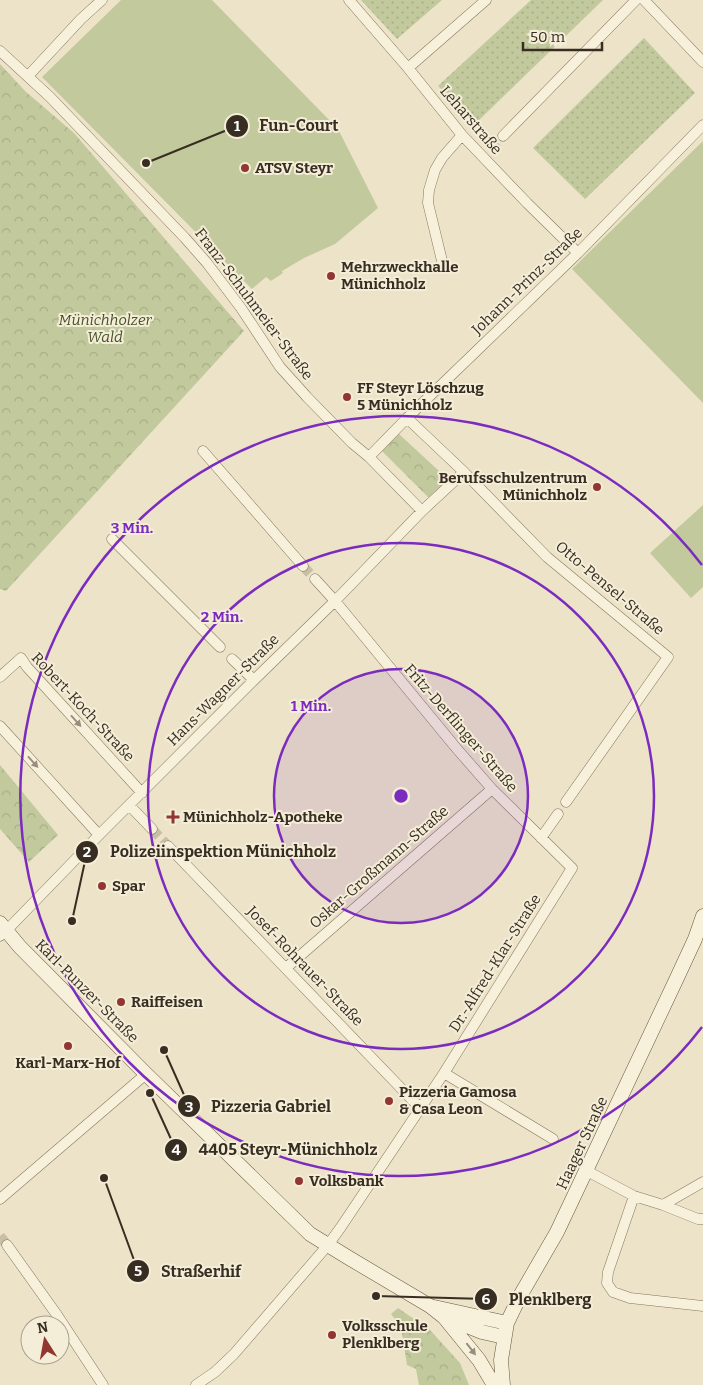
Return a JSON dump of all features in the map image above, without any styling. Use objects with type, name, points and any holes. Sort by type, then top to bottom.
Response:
[{"type":"street","points":[[28,76],[81,19],[102,0]]},
{"type":"street","name":"Leharstraße","points":[[349,0],[408,68],[462,135],[486,153],[527,204],[578,253]]},
{"type":"street","points":[[408,68],[486,0]]},
{"type":"street","points":[[503,136],[636,0]]},
{"type":"street","points":[[644,0],[703,62]]},
{"type":"street","name":"Franz-Schuhmeier-Straße","points":[[0,51],[28,76],[185,238],[207,263],[241,308],[280,367],[352,443],[369,457],[422,511]]},
{"type":"street","name":"Johann-Prinz-Straße","points":[[369,457],[578,253],[703,125]]},
{"type":"street","points":[[443,265],[428,203],[428,190],[435,170],[442,158],[462,135]]},
{"type":"street","name":"Otto-Pensel-Straße","points":[[408,418],[547,557],[668,657],[566,802]]},
{"type":"street","points":[[203,451],[303,566]]},
{"type":"street","name":"Hans-Wagner-Straße","points":[[2,930],[335,601],[422,511],[464,472]]},
{"type":"street","points":[[112,539],[220,647]]},
{"type":"street","name":"Fritz-Derflinger-Straße","points":[[314,579],[335,601],[444,734],[492,789],[572,868]]},
{"type":"street","name":"Robert-Koch-Straße","points":[[0,677],[21,658],[26,667],[142,793]]},
{"type":"street","points":[[232,659],[254,680]]},
{"type":"street","points":[[0,726],[99,835]]},
{"type":"street","name":"Oskar-Großmann-Straße","points":[[286,968],[492,789]]},
{"type":"street","points":[[129,805],[152,829]]},
{"type":"street","points":[[541,838],[558,814]]},
{"type":"street","name":"Josef-Rohrauer-Straße","points":[[168,846],[420,1108]]},
{"type":"street","name":"Dr.-Alfred-Klar-Straße","points":[[196,1385],[215,1372],[234,1354],[328,1245],[444,1073],[572,868]]},
{"type":"street","name":"Haager Straße","points":[[503,1385],[501,1360],[505,1330],[587,1171],[695,939],[703,916]]},
{"type":"street","name":"Karl-Punzer-Straße","points":[[2,930],[310,1234],[430,1306],[444,1317],[479,1360],[494,1385]]},
{"type":"street","points":[[444,1073],[553,1139]]},
{"type":"street","points":[[0,1199],[146,1074]]},
{"type":"street","points":[[587,1171],[634,1196],[698,1219],[703,1219]]},
{"type":"street","points":[[663,1205],[703,1182]]},
{"type":"street","points":[[634,1196],[608,1272],[607,1283],[613,1292],[630,1298],[703,1306]]},
{"type":"street","points":[[7,1245],[104,1385]]},
{"type":"street","name":"Karl-Punzer-Straße","points":[[430,1306],[505,1330]]},
{"type":"street","name":"Karl-Punzer-Straße","points":[[444,1317],[476,1330],[505,1330]]},
{"type":"green space","name":"ATSV Steyr","points":[[121,0],[212,0],[338,129],[378,208],[335,244],[304,258],[282,271],[283,273],[271,281],[266,277],[252,289],[42,77]]},
{"type":"green space","points":[[361,0],[442,0],[397,39]]},
{"type":"green space","points":[[531,0],[603,0],[476,123],[438,86]]},
{"type":"green space","points":[[644,38],[695,93],[585,199],[533,148]]},
{"type":"green space","name":"Münichholzer Wald","points":[[0,64],[25,91],[74,133],[244,331],[6,591],[0,589]]},
{"type":"green space","points":[[703,141],[703,403],[572,269]]},
{"type":"green space","points":[[399,434],[452,483],[433,502],[382,451]]},
{"type":"green space","points":[[703,505],[703,587],[691,598],[650,553]]},
{"type":"green space","points":[[0,765],[58,835],[29,862],[0,829]]},
{"type":"green space","points":[[398,1308],[430,1330],[460,1363],[469,1385],[419,1385],[416,1369],[407,1365],[401,1327],[391,1314]]},
{"type":"tunnel","points":[[490,149],[503,136]]},
{"type":"tunnel","points":[[303,566],[315,579]]},
{"type":"tunnel","points":[[152,829],[168,846]]},
{"type":"tunnel","points":[[0,1236],[7,1245]]},
{"type":"place","name":"Fun-Court","points":[[146,163]]},
{"type":"place","name":"ATSV Steyr","points":[[245,168]]},
{"type":"place","name":"Mehrzweckhalle Münichholz","points":[[331,276]]},
{"type":"place","name":"FF Steyr Löschzug 5 Münichholz","points":[[347,397]]},
{"type":"place","name":"Berufsschulzentrum Münichholz","points":[[597,487]]},
{"type":"place","name":"Münichholz-Apotheke","points":[[173,817]]},
{"type":"place","name":"Spar","points":[[102,886]]},
{"type":"place","name":"Polizeiinspektion Münichholz","points":[[72,921]]},
{"type":"place","name":"Raiffeisen","points":[[121,1002]]},
{"type":"place","name":"Karl-Marx-Hof","points":[[68,1046]]},
{"type":"place","name":"Pizzeria Gabriel","points":[[164,1050]]},
{"type":"place","name":"4405 Steyr-Münichholz","points":[[150,1093]]},
{"type":"place","name":"Pizzeria Gamosa & Casa Leon","points":[[389,1101]]},
{"type":"place","name":"Straßerhif","points":[[104,1178]]},
{"type":"place","name":"Volksbank","points":[[299,1181]]},
{"type":"place","name":"Plenklberg","points":[[376,1296]]},
{"type":"place","name":"Volksschule Plenklberg","points":[[332,1335]]}]
